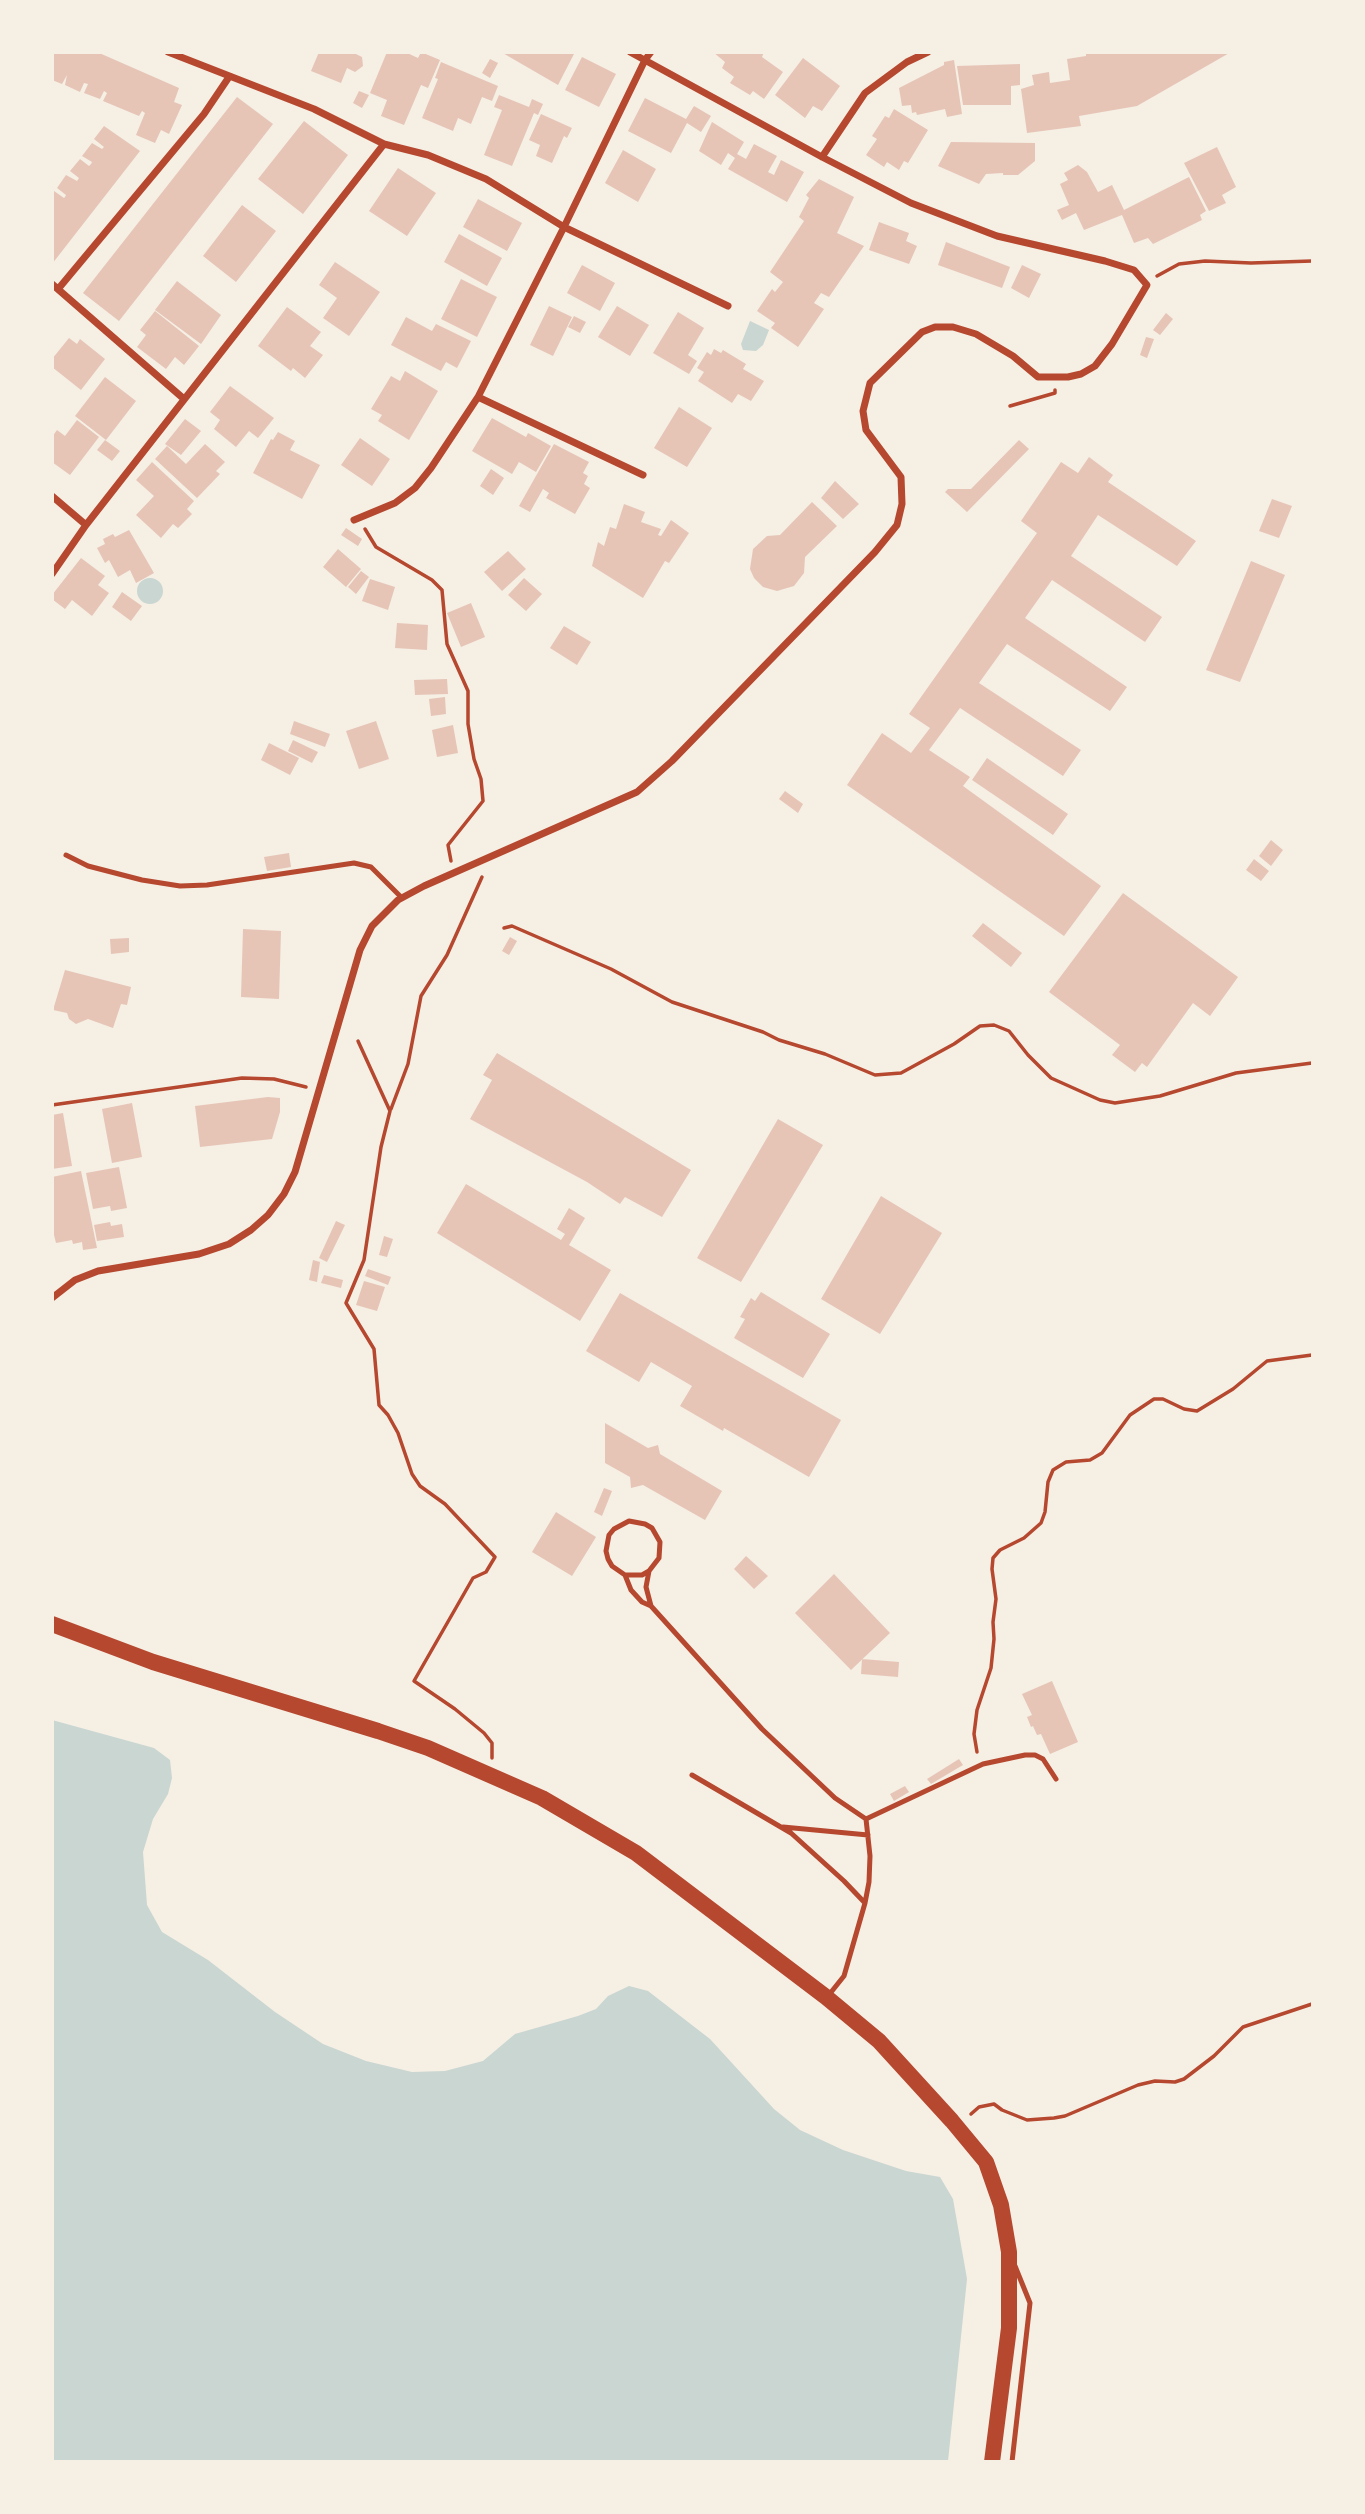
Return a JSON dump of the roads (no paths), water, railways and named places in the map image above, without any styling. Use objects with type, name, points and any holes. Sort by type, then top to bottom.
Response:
[{"type":"main road","points":[[52,1624],[153,1662],[428,1748],[542,1798],[636,1853],[827,1997],[879,2041],[986,2162],[1001,2205],[1009,2252],[1009,2328],[992,2462]]},
{"type":"street","points":[[168,52],[314,109],[384,144],[428,155],[486,179],[564,228],[728,306]]},
{"type":"street","points":[[52,1298],[75,1280],[98,1271],[200,1254],[229,1244],[268,1215],[284,1194],[295,1172],[360,950],[372,926],[402,898],[637,792],[672,761],[875,552],[897,525],[902,504],[901,477],[866,430],[863,411],[870,383],[922,332],[935,327],[953,327],[976,334],[1013,356],[1038,377],[1081,374],[1095,366],[1112,344],[1147,285],[1134,270],[997,236],[911,203],[631,52]]},
{"type":"street","points":[[354,520],[395,503],[415,488],[478,397],[651,52]]},
{"type":"street","points":[[822,157],[865,93],[907,62],[928,52]]},
{"type":"street","points":[[184,399],[56,286],[204,114],[229,77]]},
{"type":"street","points":[[52,574],[86,525],[384,144]]},
{"type":"street","points":[[478,397],[643,475]]},
{"type":"street","points":[[52,496],[86,525]]},
{"type":"lane","points":[[66,855],[88,866],[142,880],[180,886],[207,885],[354,863],[371,867],[402,898]]},
{"type":"lane","points":[[625,1575],[642,1575],[649,1571],[659,1558],[660,1542],[657,1535],[645,1524],[629,1521],[614,1529],[606,1543],[612,1566],[625,1575],[631,1590],[642,1602],[651,1606],[762,1729],[835,1797],[866,1819],[869,1882],[865,1903],[844,1976],[827,1997]]},
{"type":"lane","points":[[649,1571],[646,1587],[651,1606]]},
{"type":"lane","points":[[866,1819],[979,1766],[1035,1755],[1043,1759],[1056,1779]]},
{"type":"lane","points":[[692,1775],[791,1833],[865,1903]]},
{"type":"lane","points":[[780,1826],[868,1835]]},
{"type":"lane","points":[[1009,2252],[1030,2303],[1012,2462]]}]
